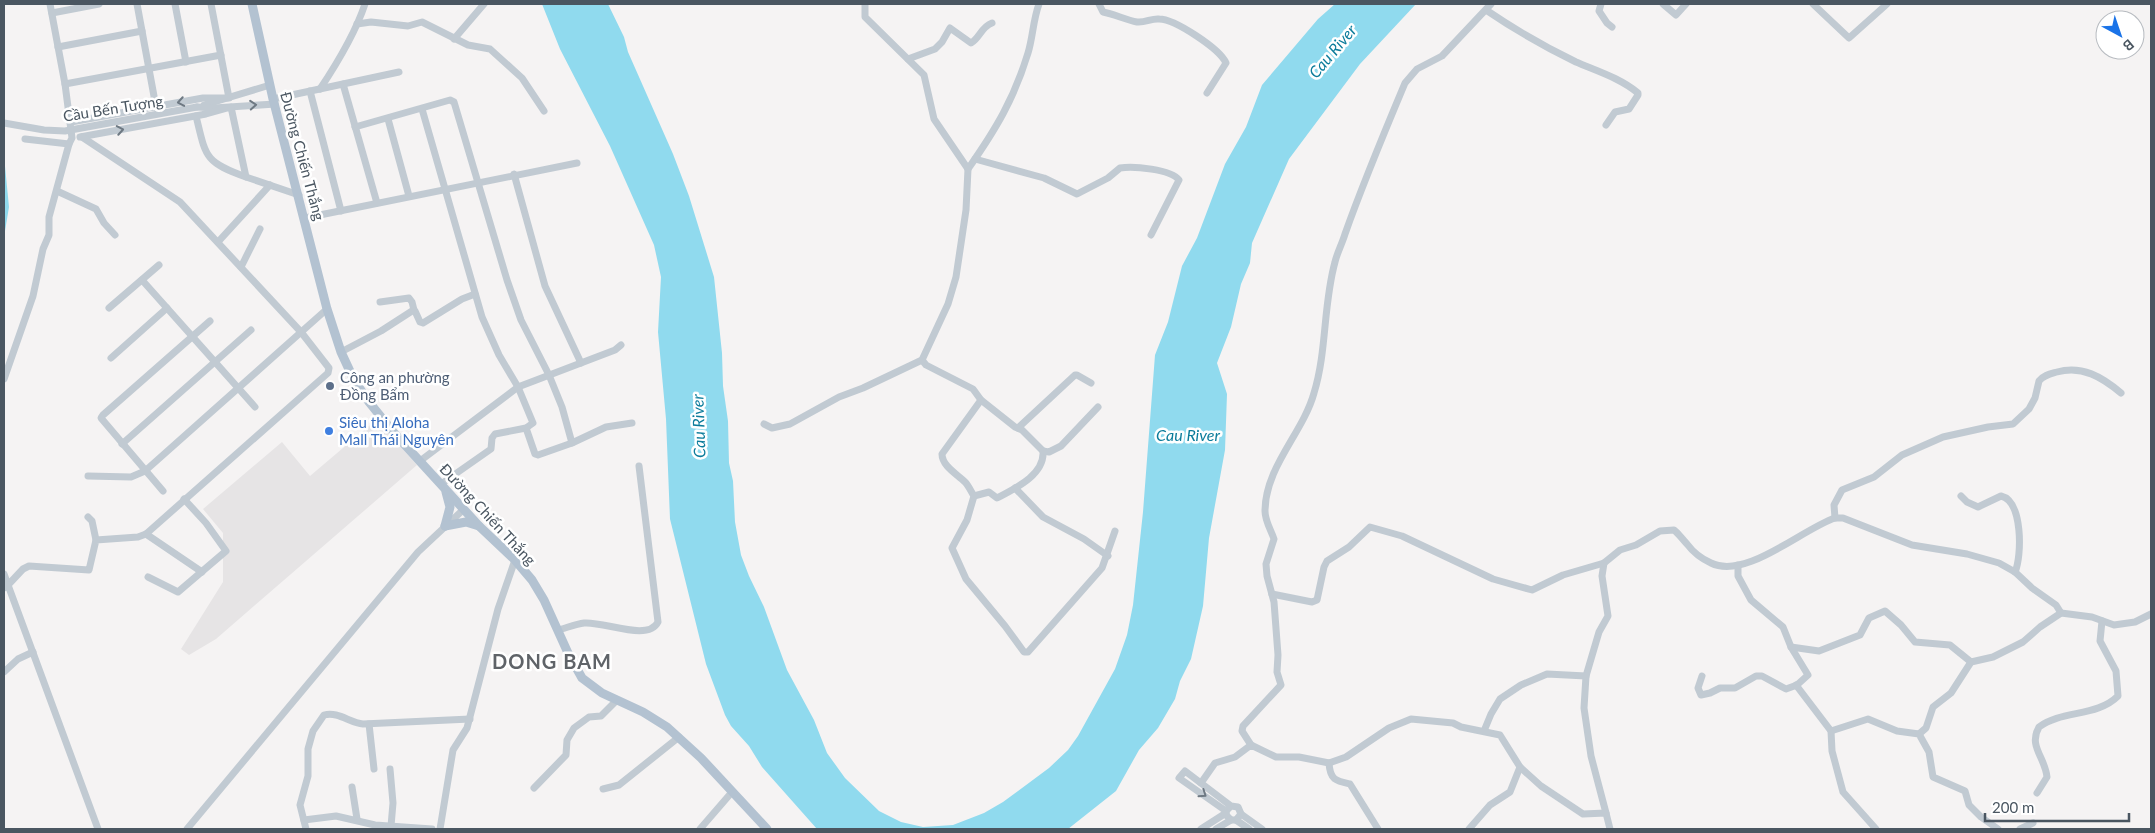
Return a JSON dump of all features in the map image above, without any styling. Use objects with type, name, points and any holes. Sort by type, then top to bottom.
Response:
[{"type":"main road","name":"Đường Chiến Thắng","points":[[252,4],[270,85],[328,309],[341,352],[354,380],[369,402],[464,510],[515,560],[539,591],[582,678],[591,686],[643,712],[667,727],[679,737],[767,829]]},
{"type":"main road","points":[[443,486],[450,507],[445,526],[466,522],[480,526]]},
{"type":"street","points":[[4,379],[33,296],[43,249],[49,235],[49,217],[70,141],[71,122],[50,4]]},
{"type":"street","points":[[52,13],[99,4]]},
{"type":"street","points":[[137,4],[156,107]]},
{"type":"street","points":[[175,4],[186,62]]},
{"type":"street","points":[[211,4],[229,98]]},
{"type":"street","points":[[320,89],[334,68],[357,24],[365,4]]},
{"type":"street","points":[[454,39],[484,4]]},
{"type":"street","points":[[865,4],[865,17],[925,77],[934,119],[968,169]]},
{"type":"street","points":[[764,424],[772,428],[790,424],[839,397],[922,360],[948,304],[956,277],[966,210],[968,169],[1005,113],[1013,97],[1029,52],[1039,4]]},
{"type":"street","points":[[1099,4],[1103,12],[1132,21],[1144,22],[1160,19],[1189,30],[1225,60],[1226,63],[1207,93]]},
{"type":"street","points":[[1491,4],[1442,56],[1423,65],[1410,75],[1405,83],[1356,201],[1335,262],[1314,394],[1308,409],[1275,470],[1268,493],[1266,517],[1274,539],[1266,564],[1272,594],[1278,655],[1277,672],[1281,685],[1243,726],[1242,731],[1251,744],[1276,757],[1308,758],[1329,763],[1346,757],[1389,728],[1411,719],[1453,723],[1461,727],[1500,735],[1520,767],[1541,786],[1578,812],[1589,815],[1606,813]]},
{"type":"street","points":[[1601,4],[1599,11],[1612,27]]},
{"type":"street","points":[[1663,4],[1676,15],[1686,4]]},
{"type":"street","points":[[1813,4],[1849,38],[1887,4]]},
{"type":"street","points":[[1486,10],[1519,31],[1575,61],[1623,82],[1638,92],[1638,96],[1629,109],[1615,112],[1606,125]]},
{"type":"street","points":[[357,24],[371,22],[408,26],[422,22],[471,46],[494,50],[522,78],[544,111]]},
{"type":"street","points":[[908,59],[935,49],[942,42],[950,28],[971,42],[976,39],[985,26],[992,23]]},
{"type":"street","points":[[58,47],[142,31]]},
{"type":"street","points":[[65,84],[221,55]]},
{"type":"street","points":[[197,108],[231,107],[274,101],[310,91],[399,72]]},
{"type":"street","points":[[343,84],[376,203]]},
{"type":"street","points":[[197,108],[270,85]]},
{"type":"street","points":[[310,91],[342,211]]},
{"type":"street","points":[[71,122],[203,98],[229,98]]},
{"type":"street","points":[[355,127],[450,100],[454,102],[507,280],[521,320],[549,375],[562,406],[572,442]]},
{"type":"street","points":[[25,139],[70,141],[82,137],[196,116],[231,107]]},
{"type":"street","points":[[231,107],[246,177]]},
{"type":"street","name":"Cầu Bến Tượng","points":[[4,123],[44,130],[65,131],[197,108]]},
{"type":"street","points":[[422,109],[482,317],[499,355],[518,387],[533,423],[526,428],[495,434],[492,438],[492,449],[443,486]]},
{"type":"street","points":[[196,116],[204,150],[220,168],[300,195]]},
{"type":"street","points":[[388,118],[409,196]]},
{"type":"street","points":[[82,137],[180,202],[301,332],[328,364],[329,368],[328,373],[146,534],[138,537],[96,540]]},
{"type":"street","points":[[976,158],[1044,178],[1076,194],[1108,178],[1120,168],[1165,172],[1179,180],[1151,235]]},
{"type":"street","points":[[305,218],[514,174],[577,163]]},
{"type":"street","points":[[514,174],[544,286],[581,363]]},
{"type":"street","points":[[218,242],[270,185]]},
{"type":"street","points":[[57,191],[96,209],[104,223],[116,235]]},
{"type":"street","points":[[241,267],[260,229]]},
{"type":"street","points":[[109,308],[159,265]]},
{"type":"street","points":[[142,280],[255,407]]},
{"type":"street","points":[[380,302],[409,298],[420,322],[423,323],[462,299],[475,294]]},
{"type":"street","points":[[111,358],[166,308]]},
{"type":"street","points":[[88,476],[131,476],[145,471],[328,309]]},
{"type":"street","points":[[341,352],[414,310]]},
{"type":"street","points":[[163,491],[103,423],[102,415],[210,321]]},
{"type":"street","points":[[122,444],[251,330]]},
{"type":"street","points":[[420,460],[518,387],[615,350],[621,345]]},
{"type":"street","points":[[922,360],[926,365],[973,389],[981,400],[1022,430],[1043,451],[1049,452],[1060,446],[1098,407]]},
{"type":"street","points":[[1835,518],[1834,505],[1842,490],[1874,477],[1902,455],[1942,437],[1988,427],[2013,424],[2029,409],[2035,398],[2040,381],[2049,374],[2073,368],[2079,369],[2121,393]]},
{"type":"street","points":[[1018,428],[1075,375],[1091,383]]},
{"type":"street","points":[[981,400],[941,456],[952,471],[967,485],[974,496],[967,520],[952,552],[966,579],[1024,652],[1028,652],[1042,638],[1097,574],[1108,556],[1115,531]]},
{"type":"street","points":[[526,428],[536,455],[572,442],[606,426],[632,423]]},
{"type":"street","points":[[974,496],[989,492],[997,498],[1015,488],[1035,473],[1041,463],[1043,451]]},
{"type":"street","points":[[558,630],[584,623],[645,632],[656,627],[658,622],[639,466]]},
{"type":"street","points":[[1015,488],[1043,517],[1084,539],[1108,556]]},
{"type":"street","points":[[1961,496],[1967,502],[1978,507],[2001,496],[2008,500],[2016,517],[2020,534],[2019,561],[2015,572]]},
{"type":"street","points":[[148,578],[178,592],[226,551],[206,523],[184,499]]},
{"type":"street","points":[[188,829],[412,560],[445,526],[464,510]]},
{"type":"street","points":[[6,586],[29,566],[89,570],[96,540],[92,521],[88,517]]},
{"type":"street","points":[[1272,594],[1312,602],[1317,600],[1327,561],[1349,547],[1370,527],[1402,536],[1493,579],[1526,590],[1535,589],[1563,575],[1604,563],[1620,550],[1636,545],[1667,529],[1678,533],[1688,546],[1708,562],[1717,566],[1738,565],[1758,558],[1835,518],[1843,518],[1912,545],[1966,554],[1999,563],[2015,572],[2032,588],[2056,605],[2061,613]]},
{"type":"street","points":[[146,534],[202,572]]},
{"type":"street","points":[[440,829],[453,750],[455,743],[464,733],[470,719],[498,609],[515,560]]},
{"type":"street","points":[[1604,563],[1602,576],[1608,616],[1599,632],[1586,676],[1584,712],[1592,756],[1610,829]]},
{"type":"street","points":[[1702,676],[1698,688],[1701,695],[1720,688],[1735,688],[1756,676],[1762,676],[1784,690],[1796,685],[1808,675],[1791,647],[1783,627],[1751,600],[1738,576],[1738,565]]},
{"type":"street","points":[[4,574],[6,586],[33,652],[98,829]]},
{"type":"street","points":[[1791,647],[1819,651],[1860,635],[1869,618],[1886,611],[1901,625],[1914,642],[1950,645],[1971,662]]},
{"type":"street","points":[[1831,731],[1868,719],[1897,731],[1919,734],[1926,728],[1932,707],[1951,693],[1971,662],[1988,659],[2022,642],[2061,613],[2092,617],[2114,625],[2129,624],[2151,614]]},
{"type":"street","points":[[2037,793],[2047,776],[2045,765],[2034,738],[2039,727],[2074,713],[2102,707],[2118,696],[2116,671],[2100,641],[2102,621]]},
{"type":"street","points":[[4,672],[18,659],[33,652]]},
{"type":"street","points":[[1484,732],[1490,714],[1500,699],[1521,686],[1547,674],[1586,676]]},
{"type":"street","points":[[1796,685],[1831,731],[1832,751],[1843,792],[1876,829]]},
{"type":"street","points":[[534,788],[566,755],[567,740],[574,728],[589,717],[601,716],[617,700]]},
{"type":"street","points":[[306,829],[301,801],[308,776],[309,741],[317,722],[324,715],[330,713],[352,722],[369,724],[470,719]]},
{"type":"street","points":[[369,724],[374,769]]},
{"type":"street","points":[[1919,734],[1929,752],[1933,777],[1965,791],[1969,805],[1981,817],[1998,829]]},
{"type":"street","points":[[603,789],[619,785],[679,737]]},
{"type":"street","points":[[1200,783],[1215,763],[1235,757],[1251,744]]},
{"type":"street","points":[[1329,763],[1329,770],[1332,776],[1337,782],[1350,784],[1362,807],[1378,829]]},
{"type":"street","points":[[1469,829],[1490,805],[1510,792],[1520,767]]},
{"type":"street","points":[[390,769],[393,803],[391,826]]},
{"type":"street","points":[[1228,810],[1179,778],[1185,771],[1249,829]]},
{"type":"street","points":[[352,786],[357,819]]},
{"type":"street","points":[[700,829],[732,792]]},
{"type":"street","points":[[1201,829],[1228,810],[1238,807],[1236,818]]},
{"type":"street","points":[[304,820],[329,816],[357,819],[375,825],[432,829]]},
{"type":"street","points":[[1216,829],[1236,818]]},
{"type":"street","points":[[1236,818],[1262,829]]},
{"type":"street","points":[[2020,829],[2033,823]]},
{"type":"shaded area","points":[[376,420],[417,465],[216,639],[189,655],[181,649],[223,582],[223,533],[203,509],[282,442],[310,476]]},
{"type":"water","name":"Cau River","points":[[542,4],[608,4],[624,37],[628,52],[673,154],[689,196],[714,277],[722,353],[723,386],[728,421],[729,463],[733,481],[735,522],[741,555],[764,607],[787,670],[814,720],[827,753],[845,778],[879,811],[901,822],[923,827],[953,825],[984,813],[1003,802],[1049,768],[1068,750],[1078,736],[1115,669],[1127,635],[1133,605],[1143,512],[1155,355],[1168,322],[1182,266],[1197,238],[1225,164],[1246,127],[1262,85],[1318,19],[1335,4],[1416,4],[1360,64],[1289,159],[1252,243],[1250,263],[1241,284],[1231,327],[1217,363],[1227,394],[1225,450],[1209,538],[1203,606],[1191,659],[1180,681],[1175,699],[1158,728],[1139,750],[1116,791],[1068,829],[817,829],[762,767],[749,746],[731,726],[706,664],[670,519],[666,419],[658,332],[661,277],[654,245],[610,146],[560,49]]},
{"type":"water","points":[[4,156],[9,207],[4,237]]},
{"type":"place","name":"Công an phường Đồng Bẩm","points":[[330,386]]},
{"type":"place","name":"Siêu thị Aloha Mall Thái Nguyên","points":[[329,431]]},
{"type":"district","name":"DONG BAM","points":[[552,661]]}]
